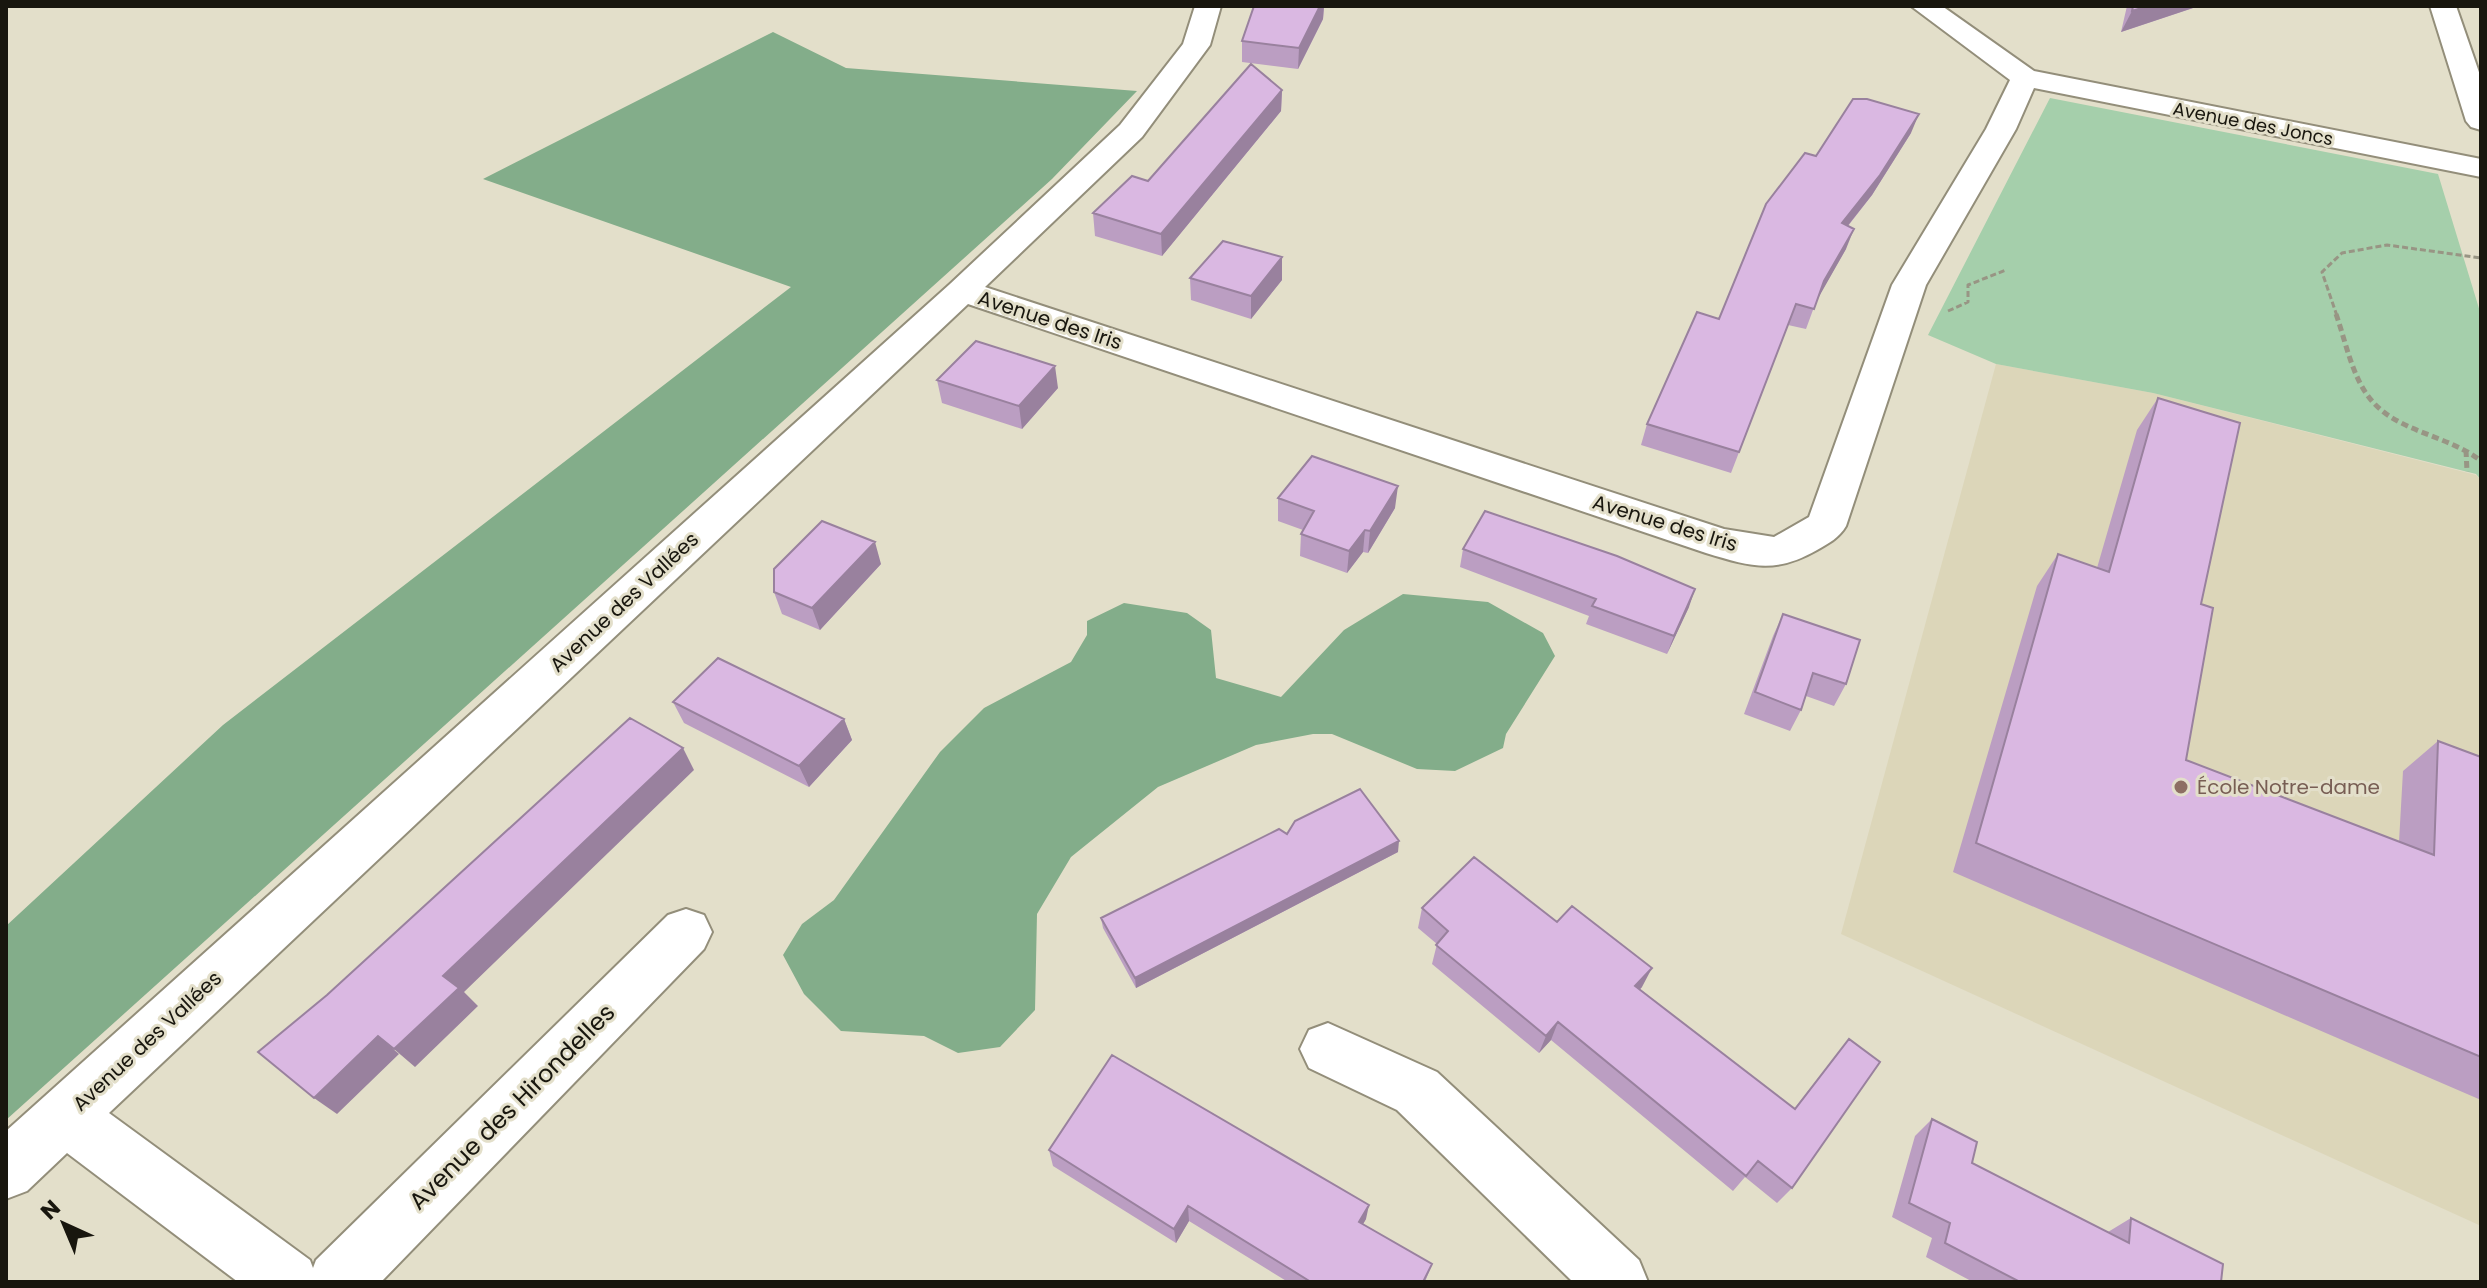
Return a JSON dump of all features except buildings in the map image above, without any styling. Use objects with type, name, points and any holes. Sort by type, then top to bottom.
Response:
[{"type":"street","name":"Avenue des Vallées","points":[[6,1170],[962,291],[1131,131],[1196,45],[1208,6]]},
{"type":"street","points":[[1924,6],[1975,39],[2025,78]]},
{"type":"street","points":[[2443,6],[2481,121]]},
{"type":"street","name":"Avenue des Iris","points":[[962,291],[1721,543],[1779,553],[1826,526],[1909,285],[2001,129],[2025,78]]},
{"type":"street","name":"Avenue des Joncs","points":[[2025,78],[2481,168]]},
{"type":"street","name":"Avenue des Hirondelles","points":[[338,1282],[686,932]]},
{"type":"street","points":[[1328,1049],[1417,1091],[1617,1282]]},
{"type":"street","points":[[65,1116],[288,1282]]},
{"type":"path","points":[[2481,258],[2387,245],[2342,253],[2322,272],[2359,382],[2373,403],[2401,421],[2466,449],[2481,461]]},
{"type":"path","points":[[2466,449],[2467,472]]},
{"type":"shaded area","name":"École Notre-dame","points":[[1996,364],[2153,393],[2476,475],[2481,480],[2481,1226],[1841,934]]},
{"type":"green space","points":[[773,32],[846,68],[1137,91],[1052,179],[6,1120],[6,926],[223,725],[791,287],[483,179]]},
{"type":"green space","points":[[2050,98],[2438,174],[2481,315],[2481,480],[2476,474],[2153,393],[1996,364],[1928,335]]},
{"type":"green space","points":[[1403,594],[1488,602],[1543,633],[1555,656],[1506,734],[1503,748],[1455,771],[1417,769],[1332,734],[1313,734],[1256,745],[1158,787],[1071,857],[1037,914],[1035,1010],[1000,1047],[958,1053],[924,1036],[841,1031],[804,994],[783,955],[802,924],[834,900],[940,752],[984,708],[1071,662],[1087,635],[1087,621],[1124,603],[1187,613],[1211,630],[1216,678],[1281,697],[1344,630]]},
{"type":"place","name":"École Notre-dame","points":[[2181,787]]}]
